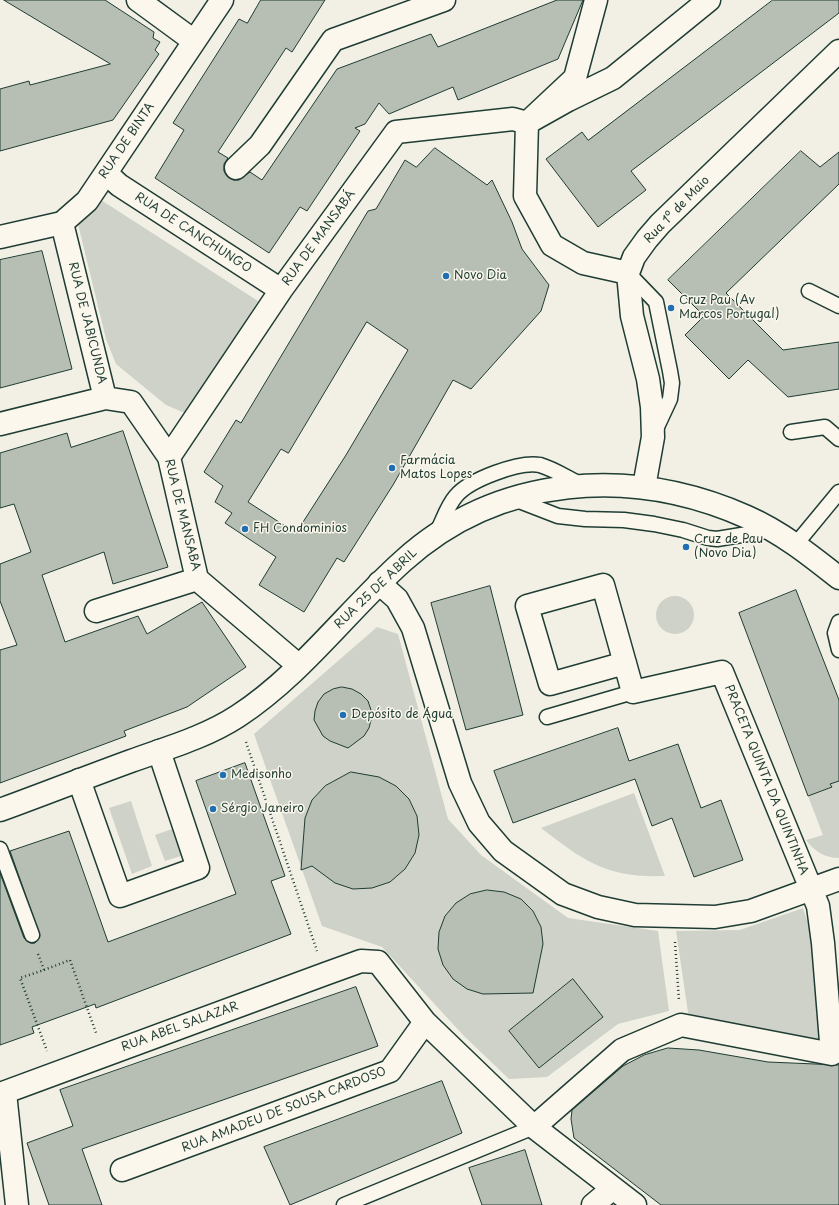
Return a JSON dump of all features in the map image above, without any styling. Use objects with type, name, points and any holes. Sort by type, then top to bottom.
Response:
[{"type":"street","points":[[138,0],[194,41]]},
{"type":"street","name":"RUA DE BINTA","points":[[0,237],[62,223],[87,201],[222,0]]},
{"type":"street","points":[[236,168],[260,144],[333,40],[444,0]]},
{"type":"street","points":[[596,0],[575,78],[527,123],[525,196],[552,245],[583,263],[628,273]]},
{"type":"street","points":[[527,123],[568,100],[613,78],[709,0]]},
{"type":"street","name":"Rua 1º de Maio","points":[[644,487],[653,437],[651,400],[632,316],[628,273],[634,257],[646,239],[660,224],[839,51]]},
{"type":"street","name":"RUA DE MANSABÁ","points":[[169,457],[281,290],[396,132],[513,119],[527,123]]},
{"type":"street","name":"RUA DE CANCHUNGO","points":[[106,173],[119,185],[281,290]]},
{"type":"street","name":"RUA DE JABICUNDA","points":[[62,223],[105,398],[130,402]]},
{"type":"street","points":[[0,424],[105,398]]},
{"type":"street","name":"RUA DE MANSABA","points":[[130,402],[169,457],[197,579],[298,665]]},
{"type":"street","name":"RUA 25 DE ABRIL","points":[[0,810],[204,734],[237,717],[266,695],[298,665],[404,559],[436,535],[484,508],[537,492],[610,484],[644,487],[700,500],[747,517],[772,530],[796,544],[839,578]]},
{"type":"street","points":[[96,611],[197,579]]},
{"type":"street","points":[[379,583],[397,599],[413,628],[460,784],[479,823],[503,851],[564,894],[598,907],[635,915],[714,917],[751,911],[839,879]]},
{"type":"street","points":[[625,663],[550,684],[527,606],[603,585],[625,663],[633,692]]},
{"type":"street","name":"PRACETA QUINTA DA QUINTINHA","points":[[633,692],[722,672],[811,889]]},
{"type":"street","points":[[80,780],[120,896],[198,868],[159,751]]},
{"type":"street","points":[[534,1127],[622,1050],[681,1025],[832,1054],[820,917],[818,906],[811,889]]},
{"type":"street","name":"RUA ABEL SALAZAR","points":[[2,1094],[361,961],[378,962],[425,1022]]},
{"type":"street","points":[[425,1022],[534,1127],[612,1189],[635,1205]]},
{"type":"street","name":"RUA AMADEU DE SOUSA CARDOSO","points":[[122,1170],[390,1071],[425,1022]]},
{"type":"street","points":[[2,1094],[17,1205]]},
{"type":"street","points":[[593,1205],[612,1189]]},
{"type":"lane","points":[[809,291],[839,306]]},
{"type":"lane","points":[[792,432],[825,427],[839,439]]},
{"type":"lane","points":[[436,535],[455,497],[468,485],[497,473],[525,465],[540,465],[584,486]]},
{"type":"lane","points":[[796,544],[839,492]]},
{"type":"lane","points":[[514,499],[558,516],[585,520],[624,520],[654,524],[683,530],[708,538],[717,539],[772,530]]},
{"type":"lane","points":[[839,622],[835,633],[839,650]]},
{"type":"lane","points":[[547,717],[633,692]]},
{"type":"lane","points":[[0,849],[32,935]]},
{"type":"lane","points":[[344,1205],[534,1127]]},
{"type":"path","points":[[237,717],[325,974]]},
{"type":"path","points":[[674,917],[681,1025]]},
{"type":"path","points":[[32,935],[44,970]]},
{"type":"path","points":[[56,1074],[20,978],[70,960],[104,1056]]},
{"type":"shaded area","points":[[101,200],[258,301],[187,414],[166,405],[116,364],[106,339],[77,220]]},
{"type":"shaded area","points":[[671,596],[679,596],[686,599],[691,604],[694,615],[691,626],[686,631],[679,634],[671,634],[664,631],[659,626],[656,619],[656,611],[659,604],[664,599]]},
{"type":"shaded area","points":[[377,627],[398,634],[448,819],[481,855],[568,918],[658,931],[669,1011],[618,1024],[547,1077],[509,1079],[464,1036],[382,947],[322,926],[254,734]]},
{"type":"shaded area","points":[[839,781],[839,858],[834,858],[820,853],[806,840],[823,835],[808,796],[831,787],[830,784]]},
{"type":"shaded area","points":[[634,793],[665,876],[627,874],[598,866],[584,859],[541,828]]},
{"type":"shaded area","points":[[131,801],[152,866],[132,874],[109,808]]},
{"type":"shaded area","points":[[175,828],[184,855],[165,861],[155,835]]},
{"type":"shaded area","points":[[803,908],[811,933],[823,1044],[689,1019],[676,931],[740,930]]},
{"type":"building","points":[[4,0],[105,0],[154,32],[153,38],[160,42],[155,50],[159,54],[113,120],[0,151],[0,89],[29,81],[30,85],[110,64]]},
{"type":"building","points":[[261,0],[325,0],[292,52],[286,48],[218,152],[228,158],[224,164],[224,171],[227,176],[233,180],[239,180],[250,172],[262,180],[337,69],[431,34],[438,47],[557,0],[583,0],[558,59],[458,100],[453,87],[389,114],[379,103],[365,124],[355,128],[360,131],[307,211],[300,207],[269,253],[155,178],[184,130],[173,123],[239,19],[247,23]]},
{"type":"building","points":[[773,0],[839,0],[839,13],[631,171],[646,190],[598,227],[546,159],[582,132],[588,140]]},
{"type":"building","points":[[435,148],[487,185],[492,180],[512,222],[522,249],[549,285],[541,311],[471,389],[453,380],[393,485],[344,562],[337,558],[304,612],[259,585],[276,557],[225,523],[232,513],[215,502],[223,486],[204,472],[236,420],[241,423],[368,211],[376,209],[405,160],[416,167]],"holes":[[[367,322],[408,350],[346,455],[296,533],[248,502],[281,449],[288,453]]]},
{"type":"building","points":[[801,151],[820,167],[839,152],[839,184],[726,293],[783,350],[839,342],[839,389],[788,397],[748,360],[729,379],[685,335],[704,316],[668,280]]},
{"type":"building","points":[[42,251],[72,369],[0,388],[0,260]]},
{"type":"building","points":[[123,431],[168,567],[113,584],[104,552],[42,575],[65,642],[138,616],[147,634],[202,602],[246,667],[187,707],[124,731],[126,736],[0,783],[0,650],[17,645],[0,601],[0,564],[31,552],[14,504],[0,508],[0,453],[67,433],[71,447]]},
{"type":"building","points":[[490,586],[523,715],[466,730],[431,603]]},
{"type":"building","points":[[796,590],[839,700],[839,781],[830,784],[832,787],[808,796],[739,613]]},
{"type":"building","name":"Depósito de Água","points":[[342,687],[352,689],[361,694],[368,701],[371,710],[369,728],[364,736],[348,748],[330,741],[323,736],[314,720],[318,702],[324,694],[333,689]]},
{"type":"building","points":[[618,728],[629,761],[678,744],[701,808],[721,800],[743,860],[694,877],[672,818],[652,826],[635,779],[513,823],[494,771]]},
{"type":"building","points":[[245,763],[285,876],[271,881],[291,934],[96,1008],[95,1004],[32,1027],[34,1033],[0,1045],[0,873],[24,938],[30,943],[35,943],[40,936],[10,851],[69,831],[108,942],[236,894],[196,781]]},
{"type":"building","points":[[351,772],[379,777],[396,786],[409,799],[417,816],[419,835],[415,853],[405,869],[390,882],[372,888],[353,889],[335,883],[312,866],[301,870],[305,818],[312,800],[325,786]]},
{"type":"building","points":[[487,890],[504,892],[521,899],[533,911],[541,927],[543,944],[533,993],[483,994],[467,989],[453,979],[443,965],[438,949],[439,932],[445,916],[456,903],[470,894]]},
{"type":"building","points":[[573,979],[603,1017],[539,1068],[509,1031]]},
{"type":"building","points":[[356,987],[378,1046],[82,1149],[102,1205],[49,1205],[27,1143],[73,1126],[60,1090]]},
{"type":"building","points":[[668,1048],[699,1050],[768,1062],[839,1065],[839,1205],[661,1205],[574,1138],[571,1119],[572,1110],[623,1066],[644,1055]]},
{"type":"building","points":[[442,1081],[462,1133],[290,1205],[264,1147]]},
{"type":"building","points":[[525,1150],[542,1205],[482,1205],[469,1168]]},
{"type":"place","name":"Novo Dia","points":[[446,276]]},
{"type":"place","name":"Cruz Pau (Av Marcos Portugal)","points":[[671,308]]},
{"type":"place","name":"Farmácia Matos Lopes","points":[[392,468]]},
{"type":"place","name":"FH Condominios","points":[[245,529]]},
{"type":"place","name":"Cruz de Pau (Novo Dia)","points":[[686,547]]},
{"type":"place","name":"Depósito de Água","points":[[343,715]]},
{"type":"place","name":"Medisonho","points":[[223,775]]},
{"type":"place","name":"Sérgio Janeiro","points":[[213,809]]}]
